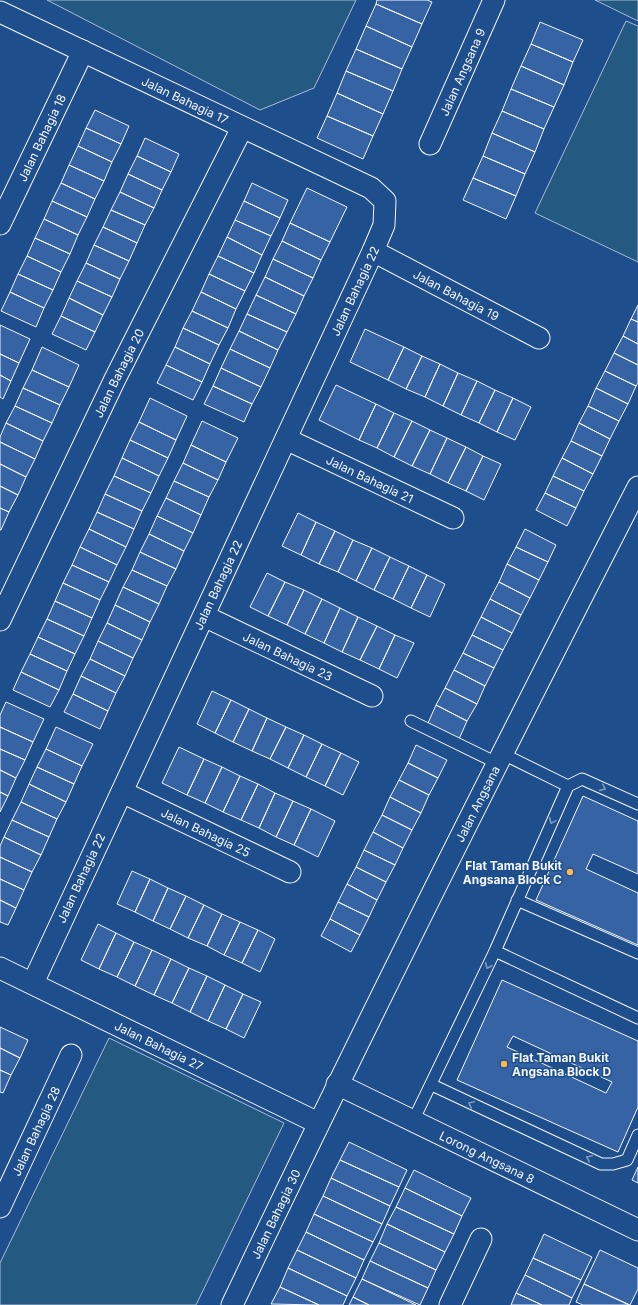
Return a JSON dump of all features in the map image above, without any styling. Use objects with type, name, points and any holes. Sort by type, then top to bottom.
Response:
[{"type":"street","name":"Jalan Angsana 9","points":[[430,144],[494,0]]},
{"type":"street","name":"Jalan Bahagia 17","points":[[0,12],[371,188]]},
{"type":"street","name":"Jalan Bahagia 18","points":[[0,224],[83,51]]},
{"type":"street","name":"Jalan Bahagia 20","points":[[0,620],[116,379],[242,128]]},
{"type":"street","name":"Jalan Bahagia 22","points":[[33,983],[373,251],[384,225],[385,201],[371,188]]},
{"type":"street","name":"Jalan Bahagia 19","points":[[373,251],[539,338]]},
{"type":"street","name":"Jalan Bahagia 21","points":[[286,439],[454,518]]},
{"type":"street","name":"Jalan Angsana","points":[[318,1123],[499,758],[638,488]]},
{"type":"street","name":"Jalan Bahagia 23","points":[[204,616],[372,696]]},
{"type":"street","name":"Jalan Bahagia 25","points":[[122,792],[290,872]]},
{"type":"street","name":"Jalan Bahagia 27","points":[[0,968],[318,1123]]},
{"type":"street","name":"Jalan Bahagia 28","points":[[0,1207],[71,1055]]},
{"type":"street","name":"Lorong Angsana 8","points":[[337,1084],[638,1230]]},
{"type":"street","name":"Jalan Bahagia 30","points":[[232,1305],[318,1123]]},
{"type":"street","points":[[450,1305],[481,1239]]},
{"type":"lane","points":[[411,721],[568,786]]},
{"type":"lane","points":[[413,1121],[432,1085],[495,951],[568,786],[582,779],[638,804]]},
{"type":"lane","points":[[517,900],[638,953]]},
{"type":"lane","points":[[495,951],[638,1018]]},
{"type":"lane","points":[[432,1085],[601,1164],[613,1164],[626,1160],[638,1135]]},
{"type":"shaded area","points":[[47,0],[356,0],[314,88],[260,110]]},
{"type":"shaded area","points":[[595,0],[638,0],[638,21]]},
{"type":"shaded area","points":[[626,21],[638,26],[638,262],[535,213]]},
{"type":"shaded area","points":[[109,1038],[284,1123],[196,1305],[0,1305],[0,1263]]},
{"type":"building","points":[[377,0],[427,0],[432,2],[422,24],[376,4]]},
{"type":"building","points":[[376,4],[422,24],[412,47],[366,26]]},
{"type":"building","points":[[540,22],[583,40],[573,62],[531,44]]},
{"type":"building","points":[[366,26],[412,47],[402,69],[356,49]]},
{"type":"building","points":[[531,44],[573,62],[564,85],[521,66]]},
{"type":"building","points":[[356,49],[402,69],[393,91],[346,71]]},
{"type":"building","points":[[521,66],[564,85],[554,107],[511,89]]},
{"type":"building","points":[[346,71],[393,91],[383,114],[337,93]]},
{"type":"building","points":[[511,89],[554,107],[544,129],[502,111]]},
{"type":"building","points":[[337,93],[383,114],[373,136],[327,116]]},
{"type":"building","points":[[95,110],[129,126],[121,144],[86,128]]},
{"type":"building","points":[[502,111],[544,129],[535,152],[492,133]]},
{"type":"building","points":[[327,116],[373,136],[363,159],[317,138]]},
{"type":"building","points":[[86,128],[121,144],[112,162],[78,146]]},
{"type":"building","points":[[492,133],[535,152],[525,174],[483,156]]},
{"type":"building","points":[[145,138],[179,154],[171,172],[137,156]]},
{"type":"building","points":[[78,146],[112,162],[104,181],[69,165]]},
{"type":"building","points":[[137,156],[171,172],[162,190],[128,174]]},
{"type":"building","points":[[483,156],[525,174],[516,196],[473,178]]},
{"type":"building","points":[[69,165],[104,181],[95,199],[61,183]]},
{"type":"building","points":[[128,174],[162,190],[154,208],[120,192]]},
{"type":"building","points":[[473,178],[516,196],[506,219],[463,200]]},
{"type":"building","points":[[61,183],[95,199],[87,217],[52,201]]},
{"type":"building","points":[[252,183],[288,200],[280,218],[244,201]]},
{"type":"building","points":[[307,188],[347,207],[330,242],[290,223]]},
{"type":"building","points":[[120,192],[154,208],[145,225],[111,210]]},
{"type":"building","points":[[52,201],[87,217],[78,235],[44,219]]},
{"type":"building","points":[[244,201],[280,218],[271,236],[235,220]]},
{"type":"building","points":[[111,210],[145,225],[137,243],[103,227]]},
{"type":"building","points":[[44,219],[78,235],[70,254],[35,238]]},
{"type":"building","points":[[235,220],[271,236],[262,255],[227,237]]},
{"type":"building","points":[[290,223],[330,242],[321,260],[282,241]]},
{"type":"building","points":[[103,227],[137,243],[129,261],[94,245]]},
{"type":"building","points":[[227,237],[262,255],[254,273],[218,256]]},
{"type":"building","points":[[35,238],[70,254],[61,272],[27,256]]},
{"type":"building","points":[[282,241],[321,260],[313,278],[273,259]]},
{"type":"building","points":[[94,245],[129,261],[120,279],[86,263]]},
{"type":"building","points":[[27,256],[61,272],[53,290],[18,274]]},
{"type":"building","points":[[218,256],[254,273],[245,291],[209,274]]},
{"type":"building","points":[[273,259],[313,278],[304,296],[265,277]]},
{"type":"building","points":[[86,263],[120,279],[112,297],[77,281]]},
{"type":"building","points":[[18,274],[53,290],[44,308],[10,292]]},
{"type":"building","points":[[209,274],[245,291],[236,309],[201,292]]},
{"type":"building","points":[[265,277],[304,296],[296,314],[256,295]]},
{"type":"building","points":[[77,281],[112,297],[103,315],[69,298]]},
{"type":"building","points":[[10,292],[44,308],[36,327],[1,311]]},
{"type":"building","points":[[201,292],[236,309],[228,328],[192,311]]},
{"type":"building","points":[[256,295],[296,314],[287,332],[247,314]]},
{"type":"building","points":[[69,298],[103,315],[95,332],[61,316]]},
{"type":"building","points":[[638,305],[638,322],[631,319]]},
{"type":"building","points":[[192,311],[228,328],[219,345],[183,328]]},
{"type":"building","points":[[247,314],[287,332],[278,350],[239,331]]},
{"type":"building","points":[[61,316],[95,332],[86,350],[52,334]]},
{"type":"building","points":[[631,319],[638,322],[638,344],[623,336]]},
{"type":"building","points":[[0,325],[30,339],[19,363],[0,354]]},
{"type":"building","points":[[183,328],[219,345],[210,364],[175,347]]},
{"type":"building","points":[[365,329],[404,347],[388,380],[350,362]]},
{"type":"building","points":[[239,331],[278,350],[270,368],[230,349]]},
{"type":"building","points":[[623,336],[638,344],[638,365],[614,353]]},
{"type":"building","points":[[42,347],[79,365],[69,387],[32,370]]},
{"type":"building","points":[[175,347],[210,364],[202,382],[166,365]]},
{"type":"building","points":[[404,347],[422,356],[406,389],[388,380]]},
{"type":"building","points":[[230,349],[270,368],[261,387],[221,368]]},
{"type":"building","points":[[614,353],[638,365],[638,383],[636,386],[605,371]]},
{"type":"building","points":[[0,354],[19,363],[11,381],[0,375]]},
{"type":"building","points":[[422,356],[440,364],[425,397],[406,389]]},
{"type":"building","points":[[440,364],[458,373],[443,406],[425,397]]},
{"type":"building","points":[[166,365],[202,382],[193,400],[157,383]]},
{"type":"building","points":[[221,368],[261,387],[252,404],[213,386]]},
{"type":"building","points":[[32,370],[69,387],[60,405],[23,388]]},
{"type":"building","points":[[605,371],[636,386],[628,404],[596,388]]},
{"type":"building","points":[[458,373],[477,381],[461,415],[443,406]]},
{"type":"building","points":[[0,375],[11,381],[3,399],[0,397]]},
{"type":"building","points":[[477,381],[495,390],[479,423],[461,415]]},
{"type":"building","points":[[336,385],[376,404],[359,440],[319,420]]},
{"type":"building","points":[[213,386],[252,404],[244,422],[204,404]]},
{"type":"building","points":[[23,388],[60,405],[52,423],[15,406]]},
{"type":"building","points":[[596,388],[628,404],[619,421],[588,406]]},
{"type":"building","points":[[495,390],[513,398],[497,432],[479,423]]},
{"type":"building","points":[[150,398],[187,416],[176,440],[139,422]]},
{"type":"building","points":[[513,398],[531,407],[515,440],[497,432]]},
{"type":"building","points":[[376,404],[394,413],[377,448],[359,440]]},
{"type":"building","points":[[15,406],[52,423],[43,441],[6,423]]},
{"type":"building","points":[[588,406],[619,421],[610,439],[579,423]]},
{"type":"building","points":[[394,413],[412,421],[394,457],[377,448]]},
{"type":"building","points":[[202,421],[238,438],[226,462],[191,445]]},
{"type":"building","points":[[412,421],[430,430],[412,466],[394,457]]},
{"type":"building","points":[[139,422],[176,440],[168,458],[130,440]]},
{"type":"building","points":[[6,423],[43,441],[35,459],[0,442],[0,437]]},
{"type":"building","points":[[579,423],[610,439],[602,456],[571,441]]},
{"type":"building","points":[[430,430],[447,438],[430,474],[412,466]]},
{"type":"building","points":[[447,438],[466,447],[448,483],[430,474]]},
{"type":"building","points":[[130,440],[168,458],[159,476],[122,458]]},
{"type":"building","points":[[571,441],[602,456],[593,474],[562,458]]},
{"type":"building","points":[[0,442],[35,459],[26,477],[0,464]]},
{"type":"building","points":[[191,445],[226,462],[218,480],[183,463]]},
{"type":"building","points":[[466,447],[483,456],[466,491],[448,483]]},
{"type":"building","points":[[483,456],[501,464],[484,500],[466,491]]},
{"type":"building","points":[[122,458],[159,476],[151,493],[114,476]]},
{"type":"building","points":[[562,458],[593,474],[584,491],[553,476]]},
{"type":"building","points":[[183,463],[218,480],[209,497],[174,481]]},
{"type":"building","points":[[0,464],[26,477],[18,495],[0,486]]},
{"type":"building","points":[[114,476],[151,493],[142,511],[105,494]]},
{"type":"building","points":[[553,476],[584,491],[576,508],[545,493]]},
{"type":"building","points":[[174,481],[209,497],[201,515],[166,498]]},
{"type":"building","points":[[0,486],[18,495],[9,512],[0,508]]},
{"type":"building","points":[[545,493],[576,508],[567,526],[536,510]]},
{"type":"building","points":[[105,494],[142,511],[134,529],[97,512]]},
{"type":"building","points":[[166,498],[201,515],[193,533],[157,516]]},
{"type":"building","points":[[0,508],[9,512],[1,530],[0,530]]},
{"type":"building","points":[[97,512],[134,529],[126,547],[89,529]]},
{"type":"building","points":[[298,513],[316,522],[301,555],[282,546]]},
{"type":"building","points":[[157,516],[193,533],[184,551],[149,534]]},
{"type":"building","points":[[316,522],[335,531],[319,564],[301,555]]},
{"type":"building","points":[[89,529],[126,547],[117,565],[80,547]]},
{"type":"building","points":[[525,529],[556,545],[548,562],[516,547]]},
{"type":"building","points":[[335,531],[353,540],[338,572],[319,564]]},
{"type":"building","points":[[149,534],[184,551],[176,569],[140,552]]},
{"type":"building","points":[[353,540],[372,548],[356,581],[338,572]]},
{"type":"building","points":[[80,547],[117,565],[109,582],[72,565]]},
{"type":"building","points":[[516,547],[548,562],[539,580],[507,564]]},
{"type":"building","points":[[372,548],[390,557],[374,590],[356,581]]},
{"type":"building","points":[[140,552],[176,569],[167,586],[132,570]]},
{"type":"building","points":[[390,557],[409,566],[393,599],[374,590]]},
{"type":"building","points":[[507,564],[539,580],[530,598],[499,582]]},
{"type":"building","points":[[72,565],[109,582],[100,600],[63,583]]},
{"type":"building","points":[[409,566],[427,575],[411,608],[393,599]]},
{"type":"building","points":[[132,570],[167,586],[159,604],[123,587]]},
{"type":"building","points":[[267,573],[285,582],[268,616],[250,607]]},
{"type":"building","points":[[427,575],[445,584],[430,617],[411,608]]},
{"type":"building","points":[[285,582],[304,590],[287,625],[268,616]]},
{"type":"building","points":[[499,582],[530,598],[521,615],[490,599]]},
{"type":"building","points":[[63,583],[100,600],[92,618],[55,601]]},
{"type":"building","points":[[123,587],[159,604],[150,622],[115,605]]},
{"type":"building","points":[[304,590],[322,599],[305,634],[287,625]]},
{"type":"building","points":[[322,599],[340,608],[324,643],[305,634]]},
{"type":"building","points":[[490,599],[521,615],[512,633],[481,617]]},
{"type":"building","points":[[55,601],[92,618],[84,636],[47,619]]},
{"type":"building","points":[[115,605],[150,622],[142,640],[107,623]]},
{"type":"building","points":[[340,608],[358,617],[342,652],[324,643]]},
{"type":"building","points":[[358,617],[377,626],[360,660],[342,652]]},
{"type":"building","points":[[481,617],[512,633],[503,650],[472,635]]},
{"type":"building","points":[[47,619],[84,636],[75,654],[38,637]]},
{"type":"building","points":[[107,623],[142,640],[133,658],[98,641]]},
{"type":"building","points":[[377,626],[395,635],[379,669],[360,660]]},
{"type":"building","points":[[395,635],[414,643],[397,678],[379,669]]},
{"type":"building","points":[[472,635],[503,650],[494,668],[463,653]]},
{"type":"building","points":[[38,637],[75,654],[67,671],[30,654]]},
{"type":"building","points":[[98,641],[133,658],[125,676],[90,659]]},
{"type":"building","points":[[463,653],[494,668],[485,686],[454,670]]},
{"type":"building","points":[[30,654],[67,671],[59,690],[21,672]]},
{"type":"building","points":[[90,659],[125,676],[116,693],[81,676]]},
{"type":"building","points":[[454,670],[485,686],[477,704],[445,688]]},
{"type":"building","points":[[21,672],[59,690],[50,707],[13,690]]},
{"type":"building","points":[[81,676],[116,693],[108,711],[73,694]]},
{"type":"building","points":[[445,688],[477,704],[467,721],[436,705]]},
{"type":"building","points":[[212,691],[231,700],[215,733],[197,724]]},
{"type":"building","points":[[73,694],[108,711],[100,729],[64,712]]},
{"type":"building","points":[[231,700],[249,709],[233,742],[215,733]]},
{"type":"building","points":[[6,702],[44,719],[33,742],[0,727],[0,715]]},
{"type":"building","points":[[436,705],[467,721],[459,739],[428,723]]},
{"type":"building","points":[[249,709],[267,718],[252,751],[233,742]]},
{"type":"building","points":[[267,718],[286,727],[270,759],[252,751]]},
{"type":"building","points":[[0,727],[33,742],[25,760],[0,749]]},
{"type":"building","points":[[56,727],[93,744],[82,766],[46,749]]},
{"type":"building","points":[[286,727],[304,735],[288,768],[270,759]]},
{"type":"building","points":[[304,735],[322,744],[306,777],[288,768]]},
{"type":"building","points":[[322,744],[341,753],[325,786],[306,777]]},
{"type":"building","points":[[416,745],[447,760],[438,778],[408,763]]},
{"type":"building","points":[[179,747],[204,759],[187,795],[162,783]]},
{"type":"building","points":[[0,749],[25,760],[16,778],[0,770]]},
{"type":"building","points":[[46,749],[82,766],[74,784],[37,767]]},
{"type":"building","points":[[341,753],[359,762],[343,795],[325,786]]},
{"type":"building","points":[[204,759],[222,767],[205,803],[187,795]]},
{"type":"building","points":[[408,763],[438,778],[429,795],[399,780]]},
{"type":"building","points":[[37,767],[74,784],[66,802],[29,784]]},
{"type":"building","points":[[222,767],[240,776],[223,812],[205,803]]},
{"type":"building","points":[[0,770],[16,778],[8,796],[0,792]]},
{"type":"building","points":[[240,776],[258,784],[241,820],[223,812]]},
{"type":"building","points":[[399,780],[429,795],[421,813],[390,797]]},
{"type":"building","points":[[29,784],[66,802],[57,819],[21,802]]},
{"type":"building","points":[[258,784],[275,793],[259,828],[241,820]]},
{"type":"building","points":[[0,792],[8,796],[0,812]]},
{"type":"building","points":[[275,793],[293,801],[276,837],[259,828]]},
{"type":"building","name":"Flat Taman Bukit Angsana Block C","points":[[583,796],[638,821],[638,874],[593,854],[586,869],[638,893],[638,945],[536,900]]},
{"type":"building","points":[[390,797],[421,813],[412,830],[382,815]]},
{"type":"building","points":[[293,801],[311,809],[294,845],[276,837]]},
{"type":"building","points":[[21,802],[57,819],[49,837],[12,820]]},
{"type":"building","points":[[311,809],[335,821],[318,857],[294,845]]},
{"type":"building","points":[[382,815],[412,830],[403,848],[373,832]]},
{"type":"building","points":[[12,820],[49,837],[41,855],[4,837]]},
{"type":"building","points":[[373,832],[403,848],[395,865],[364,850]]},
{"type":"building","points":[[4,837],[41,855],[32,872],[0,857],[0,846]]},
{"type":"building","points":[[364,850],[395,865],[386,882],[356,867]]},
{"type":"building","points":[[0,857],[32,872],[24,890],[0,879]]},
{"type":"building","points":[[356,867],[386,882],[377,900],[347,884]]},
{"type":"building","points":[[132,871],[150,879],[135,912],[117,904]]},
{"type":"building","points":[[0,879],[24,890],[16,908],[0,900]]},
{"type":"building","points":[[150,879],[168,888],[153,921],[135,912]]},
{"type":"building","points":[[347,884],[377,900],[369,917],[338,902]]},
{"type":"building","points":[[168,888],[186,896],[170,929],[153,921]]},
{"type":"building","points":[[186,896],[204,905],[188,938],[170,929]]},
{"type":"building","points":[[0,900],[16,908],[8,925],[0,922]]},
{"type":"building","points":[[338,902],[369,917],[360,935],[330,919]]},
{"type":"building","points":[[204,905],[222,914],[207,946],[188,938]]},
{"type":"building","points":[[222,914],[240,922],[224,955],[207,946]]},
{"type":"building","points":[[330,919],[360,935],[351,952],[321,936]]},
{"type":"building","points":[[240,922],[258,930],[242,963],[224,955]]},
{"type":"building","points":[[98,924],[116,933],[99,969],[81,960]]},
{"type":"building","points":[[258,930],[275,939],[260,972],[242,963]]},
{"type":"building","points":[[116,933],[134,942],[117,977],[99,969]]},
{"type":"building","points":[[134,942],[152,950],[135,986],[117,977]]},
{"type":"building","points":[[152,950],[171,959],[154,995],[135,986]]},
{"type":"building","points":[[171,959],[189,968],[172,1003],[154,995]]},
{"type":"building","points":[[189,968],[207,976],[190,1012],[172,1003]]},
{"type":"building","points":[[207,976],[225,985],[208,1021],[190,1012]]},
{"type":"building","name":"Flat Taman Bukit Angsana Block D","points":[[502,980],[638,1041],[638,1107],[618,1152],[457,1080]],"holes":[[[513,1036],[612,1082],[606,1093],[507,1047]]]},
{"type":"building","points":[[225,985],[243,994],[226,1029],[208,1021]]},
{"type":"building","points":[[243,994],[261,1002],[244,1038],[226,1029]]},
{"type":"building","points":[[0,1027],[28,1040],[20,1058],[0,1048]]},
{"type":"building","points":[[0,1048],[20,1058],[11,1075],[0,1070]]},
{"type":"building","points":[[0,1070],[11,1075],[3,1093],[0,1092]]},
{"type":"building","points":[[349,1142],[407,1170],[399,1187],[340,1160]]},
{"type":"building","points":[[340,1160],[399,1187],[390,1206],[331,1178]]},
{"type":"building","points":[[638,1167],[638,1183],[632,1180]]},
{"type":"building","points":[[414,1170],[471,1198],[462,1216],[405,1188]]},
{"type":"building","points":[[331,1178],[390,1206],[382,1224],[323,1196]]},
{"type":"building","points":[[405,1188],[462,1216],[454,1234],[396,1207]]},
{"type":"building","points":[[323,1196],[382,1224],[373,1242],[314,1214]]},
{"type":"building","points":[[396,1207],[454,1234],[445,1252],[387,1224]]},
{"type":"building","points":[[314,1214],[373,1242],[364,1260],[306,1232]]},
{"type":"building","points":[[387,1224],[445,1252],[436,1270],[379,1243]]},
{"type":"building","points":[[306,1232],[364,1260],[356,1278],[297,1250]]},
{"type":"building","points":[[544,1234],[592,1257],[581,1280],[533,1258]]},
{"type":"building","points":[[379,1243],[436,1270],[428,1288],[370,1261]]},
{"type":"building","points":[[297,1250],[356,1278],[347,1296],[288,1268]]},
{"type":"building","points":[[600,1250],[638,1268],[638,1289],[630,1305],[584,1284]]},
{"type":"building","points":[[533,1258],[581,1280],[572,1298],[525,1275]]},
{"type":"building","points":[[370,1261],[428,1288],[420,1305],[362,1279]]},
{"type":"building","points":[[288,1268],[347,1296],[343,1305],[319,1305],[280,1287]]},
{"type":"building","points":[[525,1275],[572,1298],[569,1305],[542,1305],[516,1293]]},
{"type":"building","points":[[362,1279],[416,1305],[369,1305],[353,1297]]},
{"type":"building","points":[[584,1284],[629,1305],[583,1305],[576,1302]]},
{"type":"building","points":[[280,1287],[319,1305],[271,1304]]},
{"type":"building","points":[[516,1293],[542,1305],[511,1305]]},
{"type":"building","points":[[353,1297],[369,1305],[349,1305]]},
{"type":"place","name":"Flat Taman Bukit Angsana Block C","points":[[570,872]]},
{"type":"place","name":"Flat Taman Bukit Angsana Block D","points":[[504,1064]]}]
